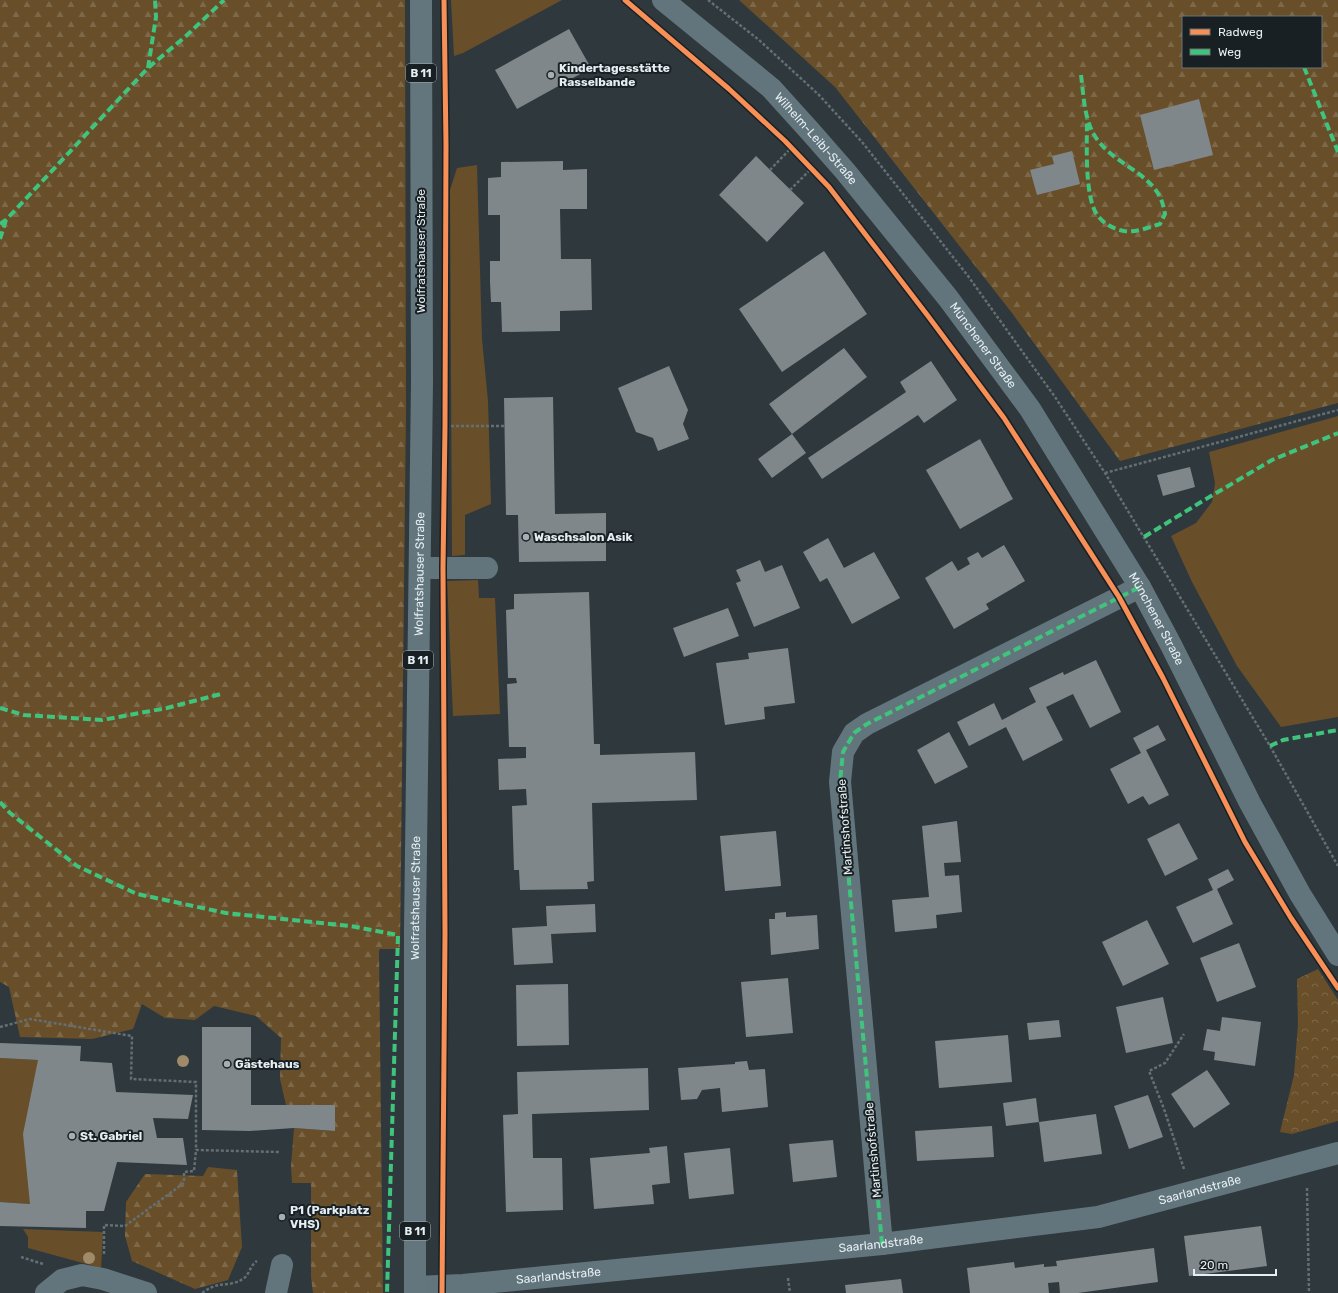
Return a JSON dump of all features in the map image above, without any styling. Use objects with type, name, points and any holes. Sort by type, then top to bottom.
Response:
[{"type":"main road","name":"Wolfratshauser Straße","points":[[415,1290],[415,919],[422,382],[421,0]]},
{"type":"street","name":"Wilhelm-Leibl-Straße","points":[[663,0],[771,88],[845,171],[948,298]]},
{"type":"street","name":"Münchener Straße","points":[[948,298],[1030,409],[1140,587],[1171,645],[1250,803],[1300,894],[1338,955]]},
{"type":"street","points":[[420,568],[487,568]]},
{"type":"street","name":"Martinshofstraße","points":[[882,1244],[840,782],[843,752],[854,733],[867,724],[1140,587]]},
{"type":"street","name":"Saarlandstraße","points":[[415,1290],[463,1289],[882,1244],[1098,1217],[1338,1153]]},
{"type":"street","points":[[276,1293],[282,1265]]},
{"type":"street","points":[[46,1293],[62,1280],[82,1275],[103,1279],[146,1293]]},
{"type":"path","points":[[770,170],[792,148]]},
{"type":"path","points":[[790,190],[812,168]]},
{"type":"path","points":[[1106,473],[1338,410]]},
{"type":"path","points":[[445,426],[504,426]]},
{"type":"path","points":[[0,1027],[30,1019],[132,1036],[131,1079],[196,1082],[196,1150],[194,1171],[184,1172],[184,1183],[125,1226],[104,1225],[103,1279]]},
{"type":"path","points":[[1184,1034],[1165,1063],[1149,1071],[1164,1109],[1192,1192]]},
{"type":"path","points":[[196,1150],[279,1152]]},
{"type":"path","points":[[1305,1162],[1308,1211],[1309,1293]]},
{"type":"path","points":[[202,1293],[209,1288],[241,1280],[248,1275],[253,1263]]},
{"type":"green space","points":[[0,0],[405,0],[406,410],[400,949],[380,949],[379,951],[383,1293],[313,1293],[311,1277],[311,1183],[292,1183],[291,1166],[294,1128],[334,1131],[335,1105],[286,1105],[280,1079],[281,1038],[256,1016],[214,1006],[195,1020],[165,1018],[142,1004],[133,1029],[92,1039],[20,1037],[9,987],[0,982]]},
{"type":"green space","points":[[451,0],[562,0],[463,53],[454,56]]},
{"type":"green space","points":[[739,0],[1338,0],[1338,403],[1120,461],[1012,313],[835,87]]},
{"type":"green space","points":[[477,165],[482,339],[488,401],[491,504],[465,515],[465,555],[452,556],[450,190],[457,168]]},
{"type":"green space","points":[[1338,416],[1338,717],[1281,727],[1237,666],[1192,582],[1171,536],[1196,523],[1212,502],[1215,483],[1209,452]]},
{"type":"green space","points":[[478,580],[479,598],[495,598],[500,714],[453,716],[447,581]]},
{"type":"green space","points":[[1318,969],[1338,1000],[1338,1121],[1292,1134],[1280,1132],[1294,1075],[1298,1024],[1297,979]]},
{"type":"green space","points":[[0,1058],[38,1060],[30,1204],[0,1202]]},
{"type":"green space","points":[[208,1167],[237,1170],[242,1247],[228,1280],[195,1289],[132,1261],[125,1236],[126,1202],[145,1174],[203,1176]]},
{"type":"green space","points":[[23,1229],[103,1232],[101,1268],[28,1248],[28,1237]]},
{"type":"building","points":[[569,29],[591,68],[517,109],[495,70]]},
{"type":"building","points":[[1199,99],[1213,155],[1154,170],[1140,115]]},
{"type":"building","points":[[1072,151],[1080,184],[1037,195],[1030,170],[1054,164],[1052,156]]},
{"type":"building","points":[[756,156],[804,203],[767,242],[719,195]]},
{"type":"building","points":[[563,161],[563,170],[587,169],[587,209],[560,209],[561,259],[591,259],[592,310],[560,311],[560,331],[502,332],[501,302],[491,302],[490,282],[490,261],[500,261],[500,215],[488,215],[488,178],[501,177],[501,162]]},
{"type":"building","points":[[824,251],[867,314],[782,372],[739,309]]},
{"type":"building","points":[[844,348],[867,377],[792,434],[769,404]]},
{"type":"building","points":[[931,361],[957,400],[924,423],[918,415],[822,479],[808,458],[906,392],[900,382]]},
{"type":"building","points":[[669,366],[688,410],[683,424],[689,439],[658,451],[653,438],[636,432],[618,388]]},
{"type":"building","points":[[553,397],[555,514],[606,513],[606,561],[519,562],[518,515],[506,515],[504,398]]},
{"type":"building","points":[[792,434],[806,453],[772,478],[758,459]]},
{"type":"building","points":[[980,439],[1013,499],[960,529],[926,470]]},
{"type":"building","points":[[1190,467],[1195,487],[1163,496],[1157,475]]},
{"type":"building","points":[[828,538],[844,568],[874,552],[900,598],[852,624],[827,578],[820,582],[803,552]]},
{"type":"building","points":[[1004,545],[1025,581],[986,604],[989,609],[954,629],[925,578],[952,561],[958,571],[970,564],[967,558],[978,552],[982,558]]},
{"type":"building","points":[[760,560],[765,572],[782,565],[800,608],[754,627],[736,583],[741,581],[736,570]]},
{"type":"building","points":[[589,592],[594,744],[600,744],[600,755],[695,752],[697,800],[592,803],[594,881],[587,882],[588,889],[520,890],[519,870],[514,870],[512,806],[527,805],[526,789],[499,790],[498,759],[526,758],[526,747],[509,747],[507,684],[517,683],[516,678],[508,678],[506,610],[514,609],[514,594]]},
{"type":"building","points":[[728,608],[739,636],[684,657],[673,628]]},
{"type":"building","points":[[788,648],[795,703],[764,707],[765,719],[725,725],[716,663],[749,659],[748,653]]},
{"type":"building","points":[[1096,660],[1121,712],[1090,728],[1073,694],[1046,707],[1063,740],[1023,761],[1006,727],[969,746],[957,722],[994,703],[1002,720],[1036,702],[1029,688],[1063,672],[1064,675]]},
{"type":"building","points":[[1158,725],[1166,740],[1146,750],[1169,795],[1149,805],[1143,796],[1128,804],[1110,769],[1141,753],[1133,738]]},
{"type":"building","points":[[949,732],[968,767],[935,784],[917,750]]},
{"type":"building","points":[[957,821],[961,862],[944,863],[945,876],[959,875],[962,912],[936,915],[937,928],[895,932],[892,900],[929,897],[922,826]]},
{"type":"building","points":[[1179,823],[1198,859],[1165,876],[1147,839]]},
{"type":"building","points":[[776,831],[781,886],[725,891],[720,836]]},
{"type":"building","points":[[1228,869],[1234,880],[1217,889],[1233,924],[1193,943],[1176,907],[1213,890],[1208,879]]},
{"type":"building","points":[[595,904],[596,932],[551,934],[553,963],[514,965],[512,928],[547,926],[546,906]]},
{"type":"building","points":[[786,912],[786,917],[817,915],[819,949],[771,955],[769,919],[775,919],[775,913]]},
{"type":"building","points":[[1147,920],[1169,964],[1123,986],[1102,942]]},
{"type":"building","points":[[1239,943],[1256,987],[1217,1002],[1200,958]]},
{"type":"building","points":[[788,978],[793,1033],[746,1037],[741,982]]},
{"type":"building","points":[[568,984],[569,1045],[517,1046],[516,985]]},
{"type":"building","points":[[1163,997],[1173,1043],[1126,1053],[1116,1007]]},
{"type":"building","points":[[1222,1017],[1261,1022],[1255,1066],[1214,1060],[1215,1052],[1203,1050],[1207,1029],[1220,1031]]},
{"type":"building","points":[[1059,1020],[1061,1037],[1029,1040],[1027,1023]]},
{"type":"building","name":"Gästehaus","points":[[202,1027],[251,1027],[251,1105],[335,1105],[335,1131],[294,1128],[250,1131],[202,1130]]},
{"type":"building","points":[[1008,1035],[1012,1082],[939,1088],[935,1041]]},
{"type":"building","name":"St. Gabriel","points":[[0,1043],[81,1046],[80,1061],[112,1063],[116,1092],[193,1095],[188,1119],[153,1118],[157,1138],[183,1138],[187,1165],[117,1162],[104,1211],[86,1211],[86,1228],[0,1226],[0,1202],[30,1204],[23,1134],[38,1060],[0,1058]]},
{"type":"building","points":[[747,1061],[749,1070],[765,1069],[768,1107],[722,1112],[720,1088],[702,1090],[697,1099],[681,1100],[678,1068],[735,1064],[735,1062]]},
{"type":"building","points":[[648,1068],[649,1110],[532,1114],[533,1158],[562,1158],[563,1210],[506,1212],[503,1115],[518,1114],[517,1072]]},
{"type":"building","points":[[1207,1070],[1230,1104],[1194,1128],[1171,1094]]},
{"type":"building","points":[[1148,1095],[1163,1137],[1129,1149],[1114,1106]]},
{"type":"building","points":[[1036,1098],[1039,1122],[1006,1126],[1003,1103]]},
{"type":"building","points":[[1096,1114],[1102,1154],[1044,1162],[1039,1122]]},
{"type":"building","points":[[992,1126],[994,1157],[917,1161],[915,1131]]},
{"type":"building","points":[[833,1140],[837,1177],[793,1182],[789,1144]]},
{"type":"building","points":[[667,1146],[670,1183],[652,1185],[654,1204],[594,1209],[590,1158],[650,1153],[649,1148]]},
{"type":"building","points":[[730,1148],[734,1194],[689,1199],[684,1153]]},
{"type":"building","points":[[1261,1226],[1267,1266],[1189,1276],[1184,1236]]},
{"type":"building","points":[[1154,1248],[1158,1282],[1078,1293],[1060,1293],[1059,1282],[1048,1283],[1049,1293],[970,1293],[967,1268],[1014,1262],[1015,1268],[1044,1264],[1044,1267],[1057,1266],[1056,1261]]},
{"type":"building","points":[[901,1279],[903,1293],[846,1293],[845,1285]]},
{"type":"marked path","points":[[148,68],[156,17],[155,0]]},
{"type":"marked path","points":[[0,224],[6,220],[148,68],[186,36],[224,0]]},
{"type":"marked path","points":[[1304,68],[1338,152]]},
{"type":"marked path","points":[[1081,75],[1088,120],[1095,136],[1107,151],[1149,182],[1156,190],[1161,199],[1165,214],[1160,224],[1138,230],[1124,231],[1110,226],[1098,216],[1090,197],[1088,184],[1087,119]]},
{"type":"marked path","points":[[0,239],[6,220]]},
{"type":"marked path","points":[[1144,537],[1272,460],[1338,433]]},
{"type":"marked path","points":[[882,1244],[840,782],[843,752],[854,733],[867,724],[1140,587]]},
{"type":"marked path","points":[[0,708],[24,715],[102,720],[167,708],[221,694]]},
{"type":"marked path","points":[[1270,746],[1283,740],[1338,730]]},
{"type":"marked path","points":[[0,802],[10,813],[77,866],[137,894],[226,913],[350,926],[398,935],[387,1293]]},
{"type":"cycle path","points":[[442,1293],[445,934],[443,568],[446,144],[444,0]]},
{"type":"cycle path","points":[[625,0],[729,89],[785,141],[829,187],[1004,418],[1119,597],[1163,678],[1245,842],[1291,918],[1338,988]]},
{"type":"place","name":"Kindertagesstätte Rasselbande","points":[[551,75]]},
{"type":"place","name":"Waschsalon Asik","points":[[526,537]]},
{"type":"place","name":"Gästehaus","points":[[227,1064]]},
{"type":"place","name":"St. Gabriel","points":[[72,1136]]},
{"type":"place","name":"P1 (Parkplatz VHS)","points":[[282,1217]]}]
